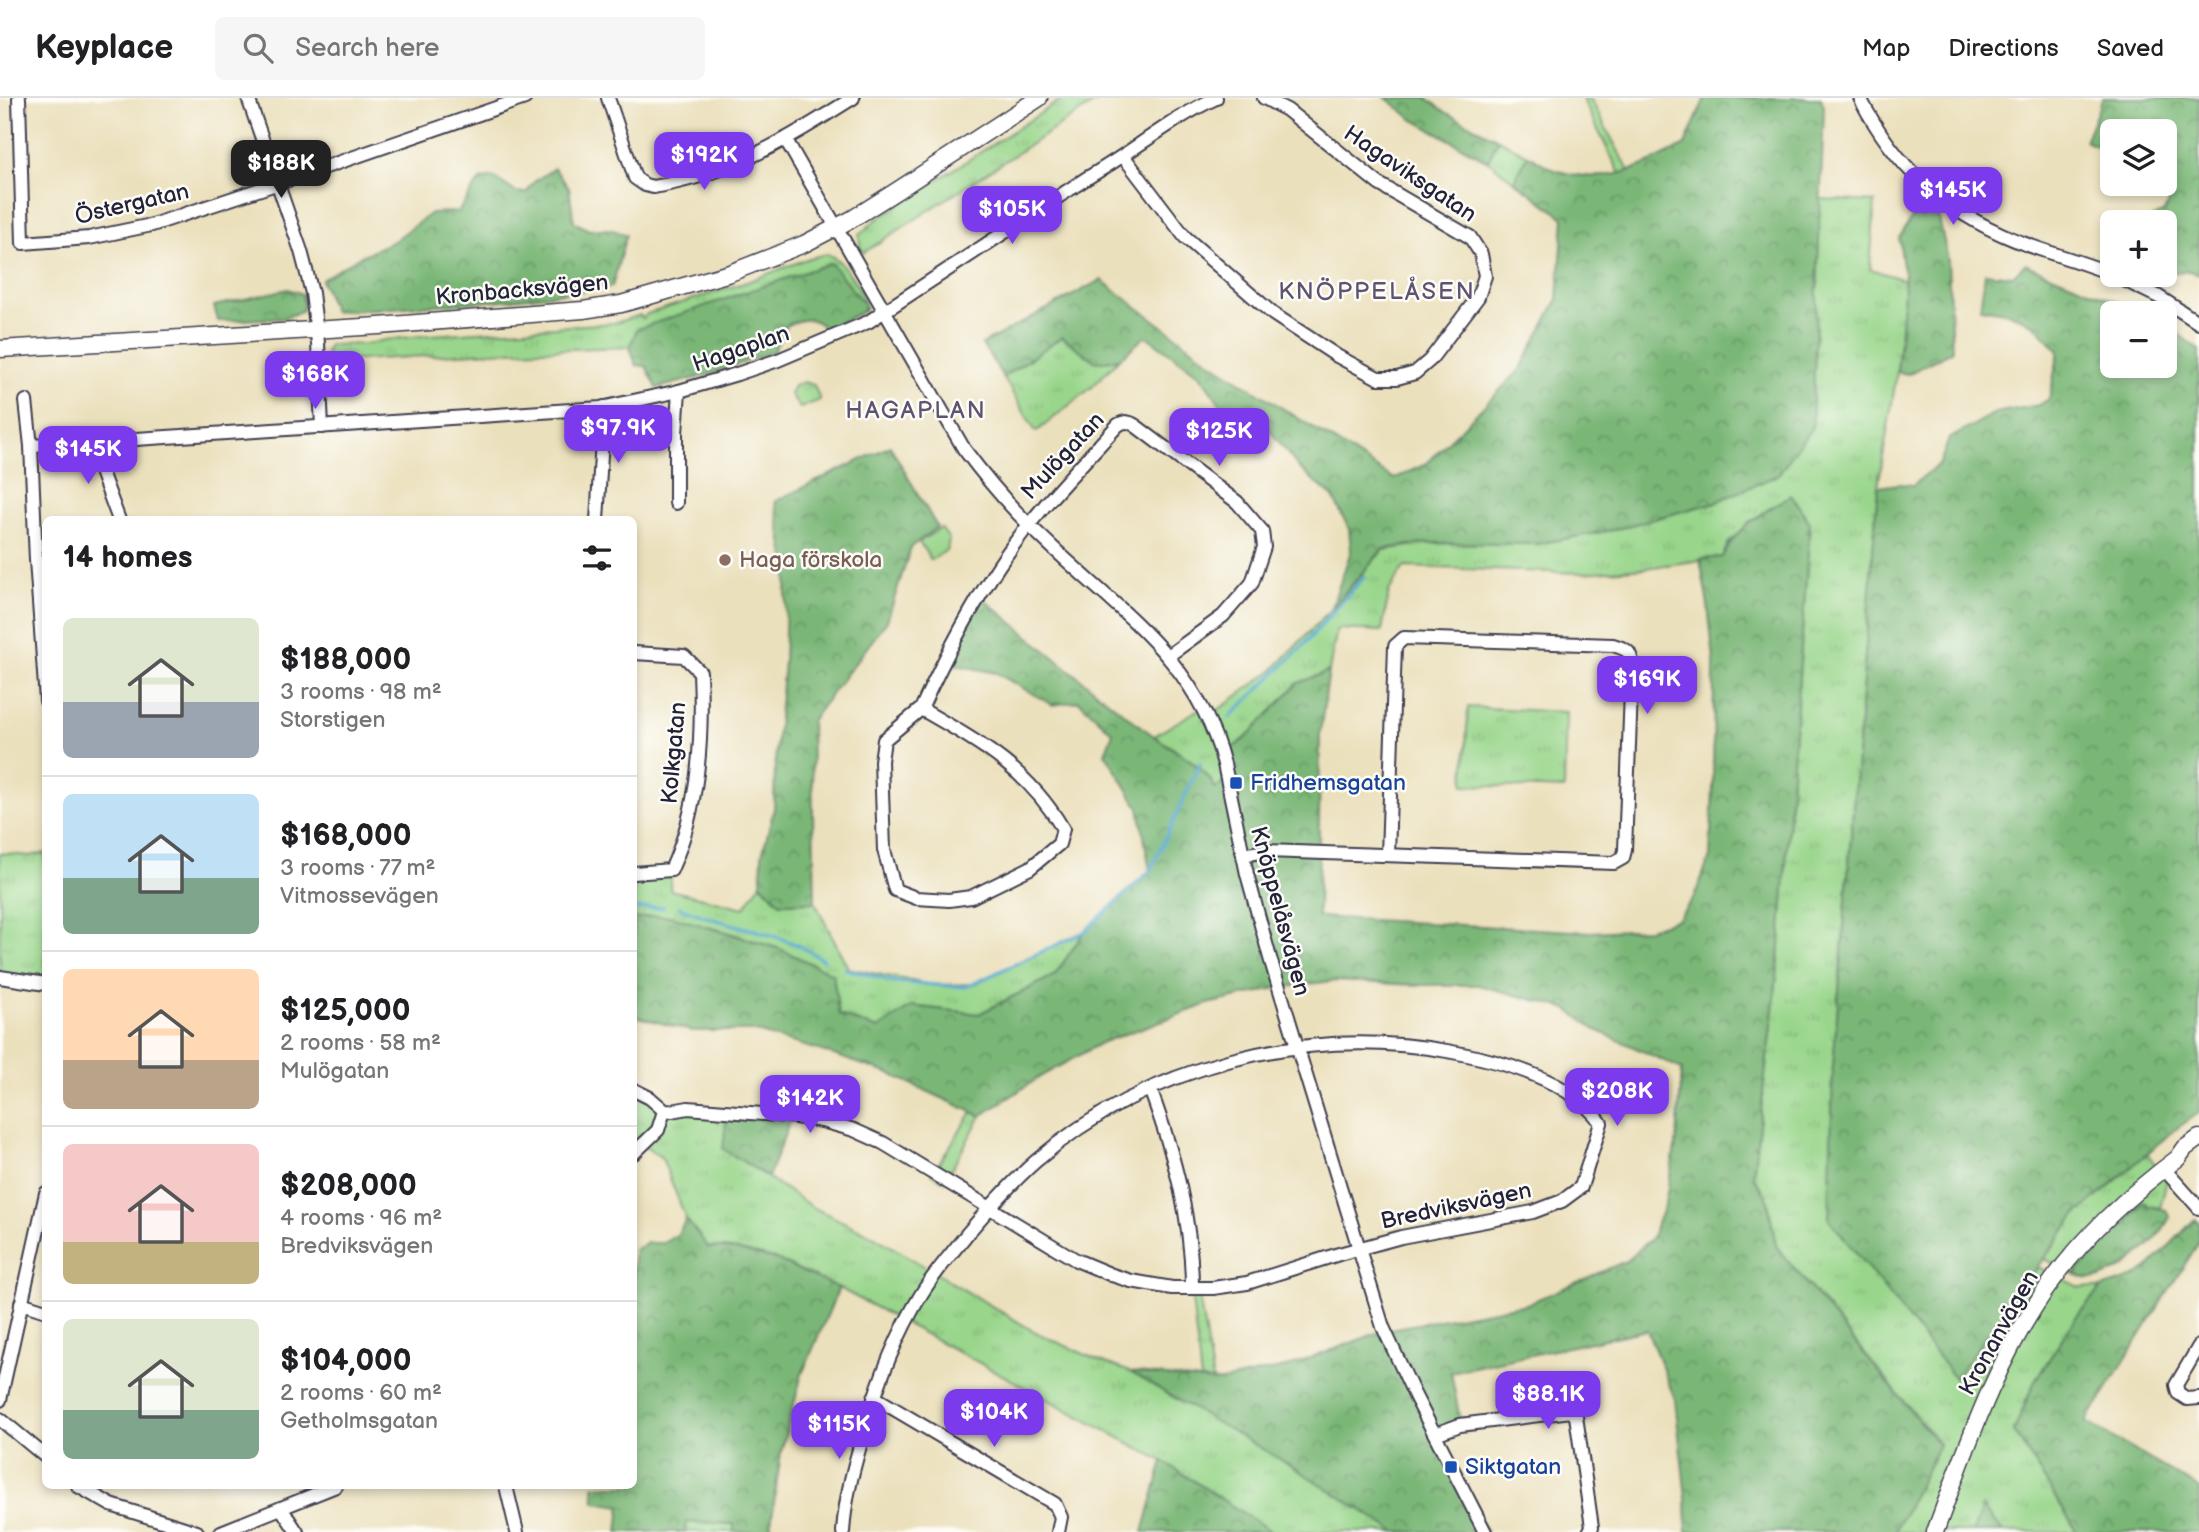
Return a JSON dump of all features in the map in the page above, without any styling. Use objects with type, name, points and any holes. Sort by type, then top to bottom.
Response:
[{"type":"street","name":"Östergatan","points":[[19,98],[23,243],[89,238],[188,214],[525,98]]},
{"type":"street","points":[[248,98],[301,251],[312,292],[317,329],[322,427]]},
{"type":"street","points":[[607,98],[635,178],[647,186],[667,185],[751,158],[786,140],[853,98]]},
{"type":"street","name":"Kronbacksvägen","points":[[0,349],[583,310],[621,304],[730,274],[836,228],[1039,98]]},
{"type":"street","points":[[885,310],[1087,178],[1124,157],[1194,108],[1216,98]]},
{"type":"street","name":"Hagaviksgatan","points":[[1124,157],[1161,209],[1185,237],[1273,314],[1338,356],[1378,377],[1397,378],[1415,373],[1430,360],[1478,297],[1485,276],[1481,254],[1470,237],[1379,184],[1287,110],[1264,98]]},
{"type":"street","points":[[1860,98],[1897,158],[1917,179],[1960,212],[2015,240],[2100,269]]},
{"type":"street","name":"Knöppelåsvägen","points":[[786,140],[964,449],[988,482],[1029,525],[1140,626],[1168,656],[1206,714],[1219,747],[1243,855],[1296,1048],[1383,1327],[1485,1532]]},
{"type":"street","points":[[2139,287],[2199,323]]},
{"type":"street","name":"Hagaplan","points":[[31,446],[604,407],[679,391],[778,360],[868,322],[885,310]]},
{"type":"street","points":[[677,503],[676,433],[679,391]]},
{"type":"street","points":[[26,401],[42,645]]},
{"type":"street","points":[[597,516],[604,407]]},
{"type":"street","name":"Mulögatan","points":[[1029,525],[1112,431],[1124,422],[1136,426],[1237,502],[1262,531],[1264,547],[1252,583],[1223,616],[1168,656]]},
{"type":"street","points":[[90,442],[118,516]]},
{"type":"street","points":[[921,709],[975,740],[1016,771],[1049,806],[1063,829],[1059,844],[1030,868],[971,897],[948,900],[916,898],[895,890],[884,850],[881,761],[884,740],[921,709],[964,622],[1001,563],[1029,525]]},
{"type":"street","points":[[1243,855],[1266,851],[1614,863],[1623,858],[1626,838],[1632,665],[1632,655],[1628,649],[1613,645],[1404,638],[1395,646],[1388,855]]},
{"type":"street","name":"Kolkgatan","points":[[637,653],[684,656],[700,672],[701,709],[694,800],[682,846],[671,870],[637,873]]},
{"type":"street","points":[[0,977],[42,983]]},
{"type":"street","name":"Bredviksvägen","points":[[664,1111],[688,1108],[789,1116],[839,1125],[883,1143],[990,1208],[1093,1268],[1151,1286],[1192,1289],[1247,1283],[1358,1249],[1428,1232],[1533,1212],[1562,1201],[1581,1187],[1601,1123],[1592,1110],[1557,1087],[1490,1061],[1435,1049],[1388,1044],[1342,1043],[1296,1048],[1232,1060],[1186,1074],[1106,1112],[1059,1143],[1021,1175],[990,1208]]},
{"type":"street","points":[[1150,1089],[1169,1142],[1180,1185],[1189,1234],[1192,1289]]},
{"type":"street","points":[[637,1092],[650,1098],[664,1111],[652,1138],[637,1150]]},
{"type":"street","name":"Kronanvägen","points":[[1935,1532],[1988,1395],[2029,1317],[2052,1281],[2118,1206],[2199,1138]]},
{"type":"street","name":"Kronanvägen","points":[[2178,1158],[2199,1150]]},
{"type":"street","points":[[2164,1169],[2199,1208]]},
{"type":"street","points":[[843,1532],[852,1475],[874,1397],[907,1320],[939,1269],[990,1208]]},
{"type":"street","points":[[0,1401],[42,1211]]},
{"type":"street","points":[[21,1303],[42,1310]]},
{"type":"street","points":[[2199,1346],[2177,1381],[2176,1388],[2180,1395],[2188,1399],[2199,1398]]},
{"type":"street","points":[[874,1397],[1055,1504],[1061,1517],[1058,1532]]},
{"type":"street","points":[[1435,1434],[1460,1425],[1571,1411],[1576,1416],[1592,1527],[1589,1532]]},
{"type":"street","points":[[0,1419],[42,1454]]},
{"type":"street","points":[[84,1489],[111,1505],[197,1532]]},
{"type":"street","points":[[221,1532],[328,1489]]},
{"type":"street","points":[[507,1489],[517,1532]]},
{"type":"street","points":[[281,1508],[297,1532]]},
{"type":"green space","points":[[1064,98],[1102,98],[863,253],[859,235],[877,219]]},
{"type":"green space","points":[[1386,98],[1427,98],[1447,113],[1498,139],[1488,161],[1412,119]]},
{"type":"green space","points":[[1582,98],[1590,98],[1629,171],[1620,174]]},
{"type":"green space","points":[[1705,98],[1821,98],[1824,107],[1812,427],[1778,475],[1716,502],[1613,530],[1536,544],[1430,543],[1383,549],[1331,609],[1351,551],[1349,529],[1333,497],[1299,468],[1267,427],[1223,408],[1200,375],[1146,336],[1119,359],[1096,362],[1062,337],[1003,377],[982,344],[1101,280],[1213,364],[1394,479],[1426,464],[1520,370],[1558,299],[1564,218],[1514,181],[1528,155],[1554,170],[1577,175],[1624,172],[1685,145]]},
{"type":"green space","points":[[2103,98],[2199,98],[2199,275],[2190,271],[2177,272],[2177,210],[2165,210],[2171,196],[2177,196],[2177,119],[2100,119],[2100,148],[2085,141]]},
{"type":"green space","points":[[1498,139],[1528,155],[1514,181],[1488,161]]},
{"type":"green space","points":[[554,168],[569,188],[574,222],[589,230],[610,229],[626,235],[612,287],[505,300],[334,312],[321,280],[359,257],[394,241],[431,213],[458,212],[480,180],[493,177],[516,192],[526,193],[534,182]]},
{"type":"green space","points":[[1820,199],[1875,202],[1870,269],[1905,280],[1897,372],[1878,487],[1833,1068],[1955,1377],[2038,1267],[2079,1287],[2101,1288],[2076,1317],[2034,1383],[2014,1431],[2077,1532],[2003,1532],[1982,1508],[1973,1532],[1895,1532],[1939,1444],[1776,1246],[1767,1197],[1753,1176],[1779,959],[1810,523],[1791,495],[1769,509],[1729,542],[1722,557],[1646,568],[1583,573],[1404,567],[1389,591],[1382,631],[1337,629],[1329,671],[1298,684],[1246,738],[1220,757],[1225,783],[1215,788],[1196,765],[1154,736],[1201,708],[1207,718],[1273,670],[1383,550],[1430,543],[1536,544],[1613,530],[1716,502],[1812,427]]},
{"type":"green space","points":[[1920,205],[1939,218],[1948,260],[1952,351],[1908,374],[1897,372],[1905,280],[1899,238]]},
{"type":"green space","points":[[827,254],[840,262],[851,276],[864,300],[866,307],[864,311],[864,304],[637,329],[630,347],[327,362],[326,351],[329,345],[368,344],[431,335],[615,323],[640,315],[643,318],[647,314]]},
{"type":"green space","points":[[831,263],[864,304],[864,311],[826,329],[812,320],[787,325],[773,352],[708,375],[657,388],[646,366],[636,365],[630,347],[637,329]]},
{"type":"green space","points":[[2025,264],[2116,301],[2100,301],[2100,378],[2177,378],[2177,333],[2199,350],[2199,1113],[2173,1131],[2076,1215],[1955,1378],[1829,1219],[1833,1068],[1878,487],[1913,485],[1940,463],[1949,439],[1995,413],[2039,405],[2049,399],[2059,351],[2035,325],[2010,313],[1980,308],[1985,273],[2013,276]]},
{"type":"green space","points":[[288,289],[302,294],[302,311],[284,318],[218,321],[214,306]]},
{"type":"green space","points":[[1062,336],[1096,362],[1119,359],[1092,387],[1036,432],[1003,377]]},
{"type":"green space","points":[[804,382],[814,385],[820,400],[800,408],[790,394],[794,386]]},
{"type":"green space","points":[[890,446],[937,527],[911,547],[887,621],[811,721],[815,902],[780,903],[761,883],[762,855],[774,809],[775,762],[784,661],[787,568],[775,501]]},
{"type":"green space","points":[[1791,495],[1810,523],[1779,959],[1753,1176],[1767,1197],[1776,1246],[1939,1445],[1895,1532],[1687,1532],[1675,1399],[1647,1330],[1451,1372],[1460,1420],[1434,1433],[1486,1532],[1396,1532],[1290,1465],[1130,1372],[1218,1382],[1290,1366],[1385,1330],[1527,1304],[1626,1261],[1651,1239],[1665,1203],[1677,1137],[1682,1069],[1596,1030],[1565,1008],[1478,985],[1333,981],[1277,988],[1208,1004],[1103,1042],[1040,1077],[981,1116],[890,1074],[753,1031],[692,1031],[637,1017],[637,919],[671,916],[780,949],[833,974],[839,1015],[878,1029],[912,1006],[979,1014],[1055,975],[1084,932],[1150,871],[1139,808],[1105,753],[1113,733],[1079,701],[1053,705],[996,673],[943,662],[981,597],[1110,703],[1196,765],[1215,788],[1225,782],[1220,757],[1246,738],[1298,683],[1329,671],[1320,733],[1318,917],[1590,932],[1649,929],[1678,919],[1694,897],[1710,857],[1714,660],[1700,559],[1722,557],[1735,537],[1761,514]]},
{"type":"green space","points":[[941,528],[949,539],[947,550],[931,560],[919,542]]},
{"type":"green space","points":[[1468,707],[1566,712],[1564,789],[1464,785]]},
{"type":"green space","points":[[0,853],[29,856],[42,854],[42,984],[0,977]]},
{"type":"green space","points":[[671,870],[670,890],[744,908],[761,883],[780,903],[815,902],[848,968],[932,985],[973,984],[1084,932],[1055,975],[979,1014],[912,1006],[878,1029],[839,1015],[780,949],[721,930],[653,916],[637,919],[637,874]]},
{"type":"green space","points":[[637,1092],[663,1111],[727,1113],[724,1149],[814,1208],[873,1236],[1037,1333],[1130,1372],[1290,1465],[1396,1532],[1272,1532],[1163,1461],[839,1288],[774,1259],[732,1249],[708,1247],[686,1219],[662,1158],[637,1142]]},
{"type":"green space","points":[[972,1112],[981,1116],[945,1181],[932,1174]]},
{"type":"green space","points":[[727,1113],[792,1116],[768,1177],[723,1149]]},
{"type":"green space","points":[[2147,1153],[2167,1180],[2160,1208],[2149,1206],[2142,1201],[2124,1226],[2107,1239],[2075,1274],[2044,1259],[2076,1215]]},
{"type":"green space","points":[[2143,1201],[2149,1206],[2166,1210],[2170,1217],[2157,1237],[2137,1257],[2102,1277],[2088,1279],[2075,1274],[2107,1239],[2124,1226]]},
{"type":"green space","points":[[686,1219],[708,1247],[732,1249],[774,1259],[839,1288],[802,1374],[781,1452],[770,1532],[734,1532],[734,1524],[686,1522],[685,1532],[618,1532],[621,1506],[595,1502],[594,1489],[637,1489],[637,1248],[646,1243],[663,1243],[678,1234]]},
{"type":"green space","points":[[2195,1219],[2199,1223],[2199,1242],[2086,1422],[2199,1488],[2199,1532],[2077,1532],[2014,1431],[2034,1383],[2076,1317],[2101,1288],[2135,1277],[2148,1268]]},
{"type":"green space","points":[[1191,1290],[1198,1290],[1213,1381],[1201,1380]]},
{"type":"green space","points":[[1163,1461],[1272,1532],[1143,1532]]},
{"type":"green space","points":[[1982,1507],[2003,1532],[1973,1532]]},
{"type":"green space","points":[[686,1522],[735,1524],[734,1532],[685,1532]]},
{"type":"waterway","points":[[1230,717],[1299,650],[1364,577]]},
{"type":"waterway","points":[[846,969],[895,982],[966,987],[1084,932],[1150,871],[1200,764]]},
{"type":"waterway","points":[[637,909],[663,907]]},
{"type":"waterway","points":[[679,907],[771,935],[823,960]]},
{"type":"place","name":"Haga förskola","points":[[725,560]]},
{"type":"place","name":"Fridhemsgatan","points":[[1236,783]]},
{"type":"place","name":"Siktgatan","points":[[1451,1467]]},
{"type":"district","name":"KNÖPPELÅSEN","points":[[1377,291]]},
{"type":"district","name":"HAGAPLAN","points":[[916,410]]}]
